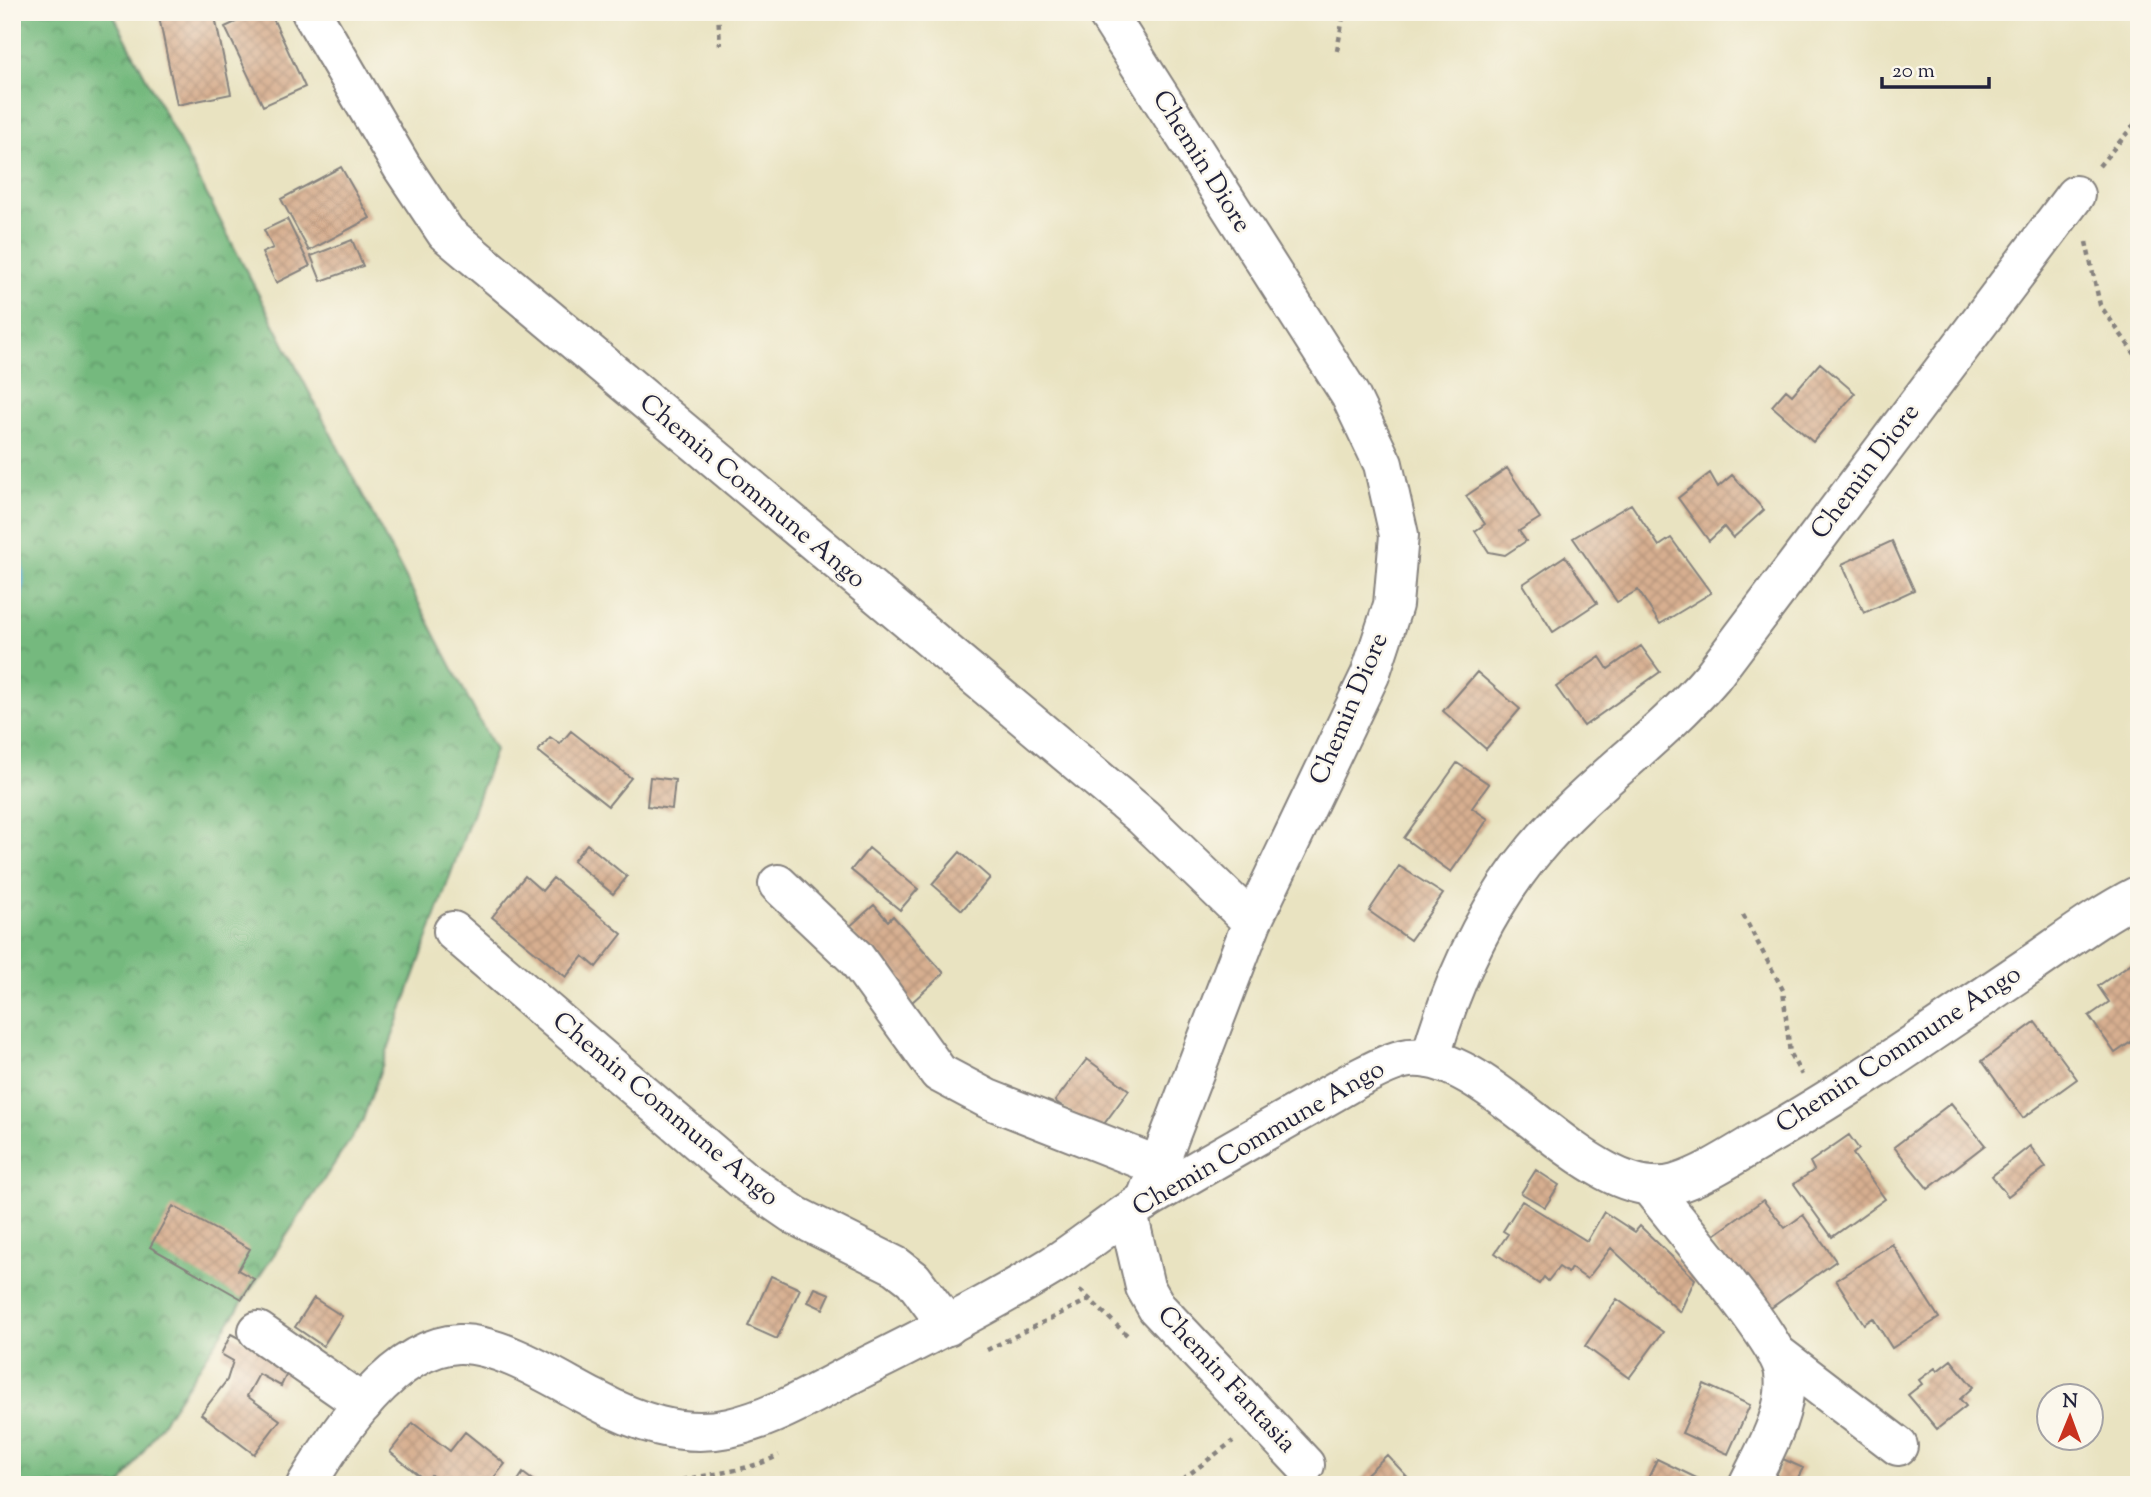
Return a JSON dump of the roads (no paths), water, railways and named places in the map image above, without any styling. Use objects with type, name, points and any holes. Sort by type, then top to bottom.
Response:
[{"type":"street","name":"Chemin Commune Ango","points":[[311,12],[423,202],[453,240],[1143,817],[1252,922]]},
{"type":"street","name":"Chemin Diore","points":[[1106,12],[1350,395],[1383,464],[1399,535],[1393,605],[1370,675],[1252,922],[1156,1165],[1136,1207]]},
{"type":"street","name":"Chemin Diore","points":[[1430,1059],[1464,962],[1515,875],[1569,814],[1654,738],[1712,677],[2075,195]]},
{"type":"street","name":"Chemin Commune Ango","points":[[778,884],[856,958],[939,1073],[988,1099],[1156,1165]]},
{"type":"street","name":"Chemin Commune Ango","points":[[306,1485],[363,1404],[397,1369],[436,1348],[459,1344],[483,1348],[529,1365],[627,1417],[658,1427],[694,1431],[729,1428],[763,1417],[948,1326],[1054,1265],[1136,1207],[1377,1069],[1410,1058],[1430,1059],[1476,1080],[1591,1162],[1626,1181],[1650,1187],[1676,1184],[1720,1163],[1819,1106],[2139,895]]},
{"type":"street","name":"Chemin Commune Ango","points":[[453,932],[742,1179],[796,1216],[896,1266],[913,1279],[948,1326]]},
{"type":"street","points":[[1650,1187],[1776,1353],[1898,1447]]},
{"type":"street","name":"Chemin Fantasia","points":[[1136,1207],[1145,1287],[1157,1308],[1305,1465]]},
{"type":"street","points":[[258,1331],[363,1404]]},
{"type":"street","points":[[1748,1485],[1776,1428],[1784,1373],[1776,1353]]},
{"type":"waterway","points":[[12,542],[19,580],[12,619]]}]
